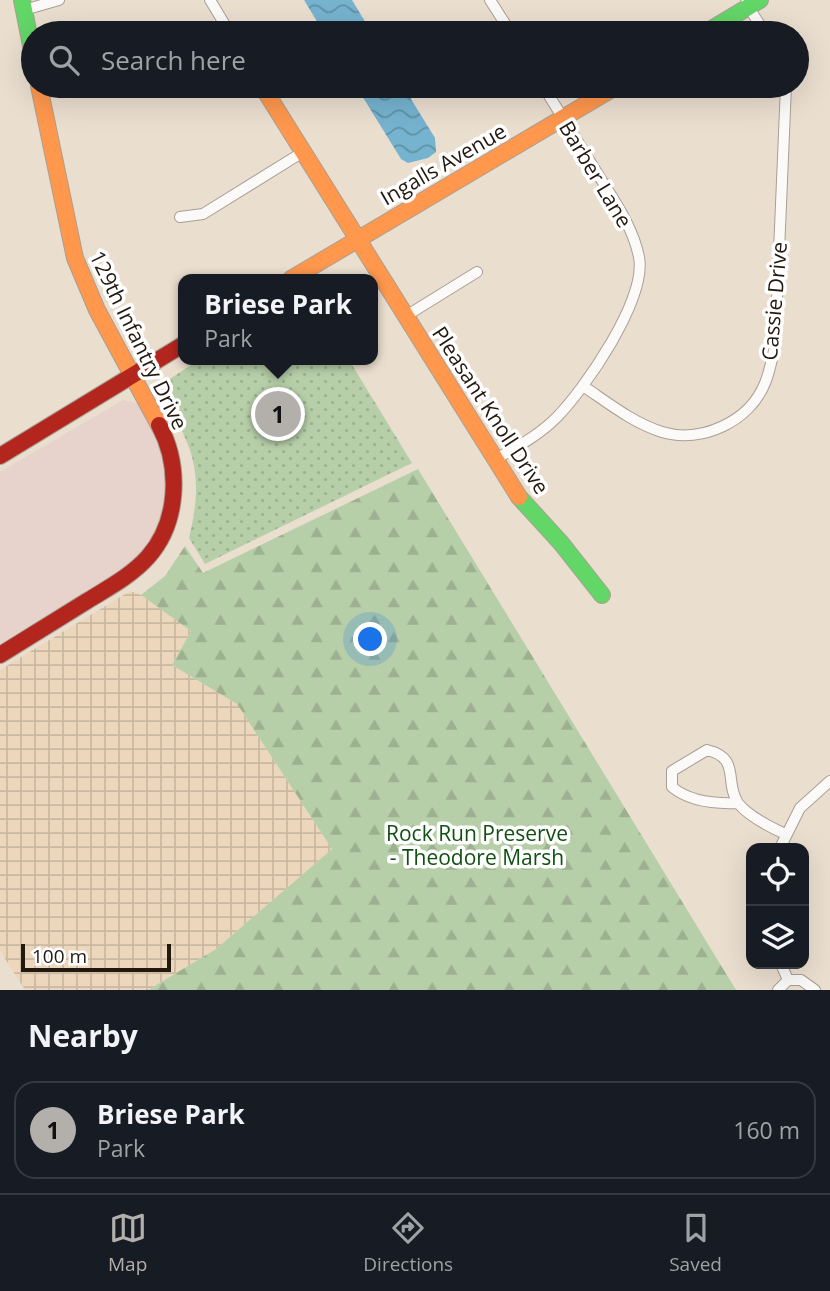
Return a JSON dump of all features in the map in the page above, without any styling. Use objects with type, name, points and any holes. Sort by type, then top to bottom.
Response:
[{"type":"street","points":[[23,5],[59,0]]},
{"type":"street","points":[[209,0],[222,21]]},
{"type":"street","points":[[490,0],[503,21]]},
{"type":"street","points":[[723,21],[751,2],[760,21]]},
{"type":"street","name":"129th Infantry Drive","points":[[0,655],[127,576],[149,556],[166,529],[175,496],[172,465],[163,432],[97,310],[75,258],[42,98]]},
{"type":"street","name":"Pleasant Knoll Drive","points":[[269,98],[513,491],[561,543],[602,595]]},
{"type":"street","name":"Barber Lane","points":[[494,460],[535,436],[555,419],[583,386],[622,323],[636,292],[640,259],[630,228],[550,98]]},
{"type":"street","name":"Ingalls Avenue","points":[[299,274],[597,98]]},
{"type":"street","name":"Cassie Drive","points":[[583,386],[640,422],[663,433],[686,435],[707,432],[726,425],[747,411],[765,384],[775,346],[785,98]]},
{"type":"street","points":[[180,217],[203,214],[303,152]]},
{"type":"street","points":[[406,316],[477,272]]},
{"type":"street","points":[[0,456],[178,348]]},
{"type":"street","points":[[738,803],[715,804],[681,794],[671,787],[673,771],[707,750],[719,753],[726,759],[738,803],[768,826],[785,834]]},
{"type":"street","points":[[782,843],[800,808],[830,780]]},
{"type":"street","points":[[783,969],[788,980]]},
{"type":"street","points":[[779,990],[788,980],[802,979],[816,990]]},
{"type":"shaded area","points":[[123,400],[137,403],[144,410],[153,424],[166,460],[169,496],[164,516],[150,543],[134,561],[0,644],[0,472]]},
{"type":"shaded area","points":[[130,591],[141,595],[191,631],[172,665],[237,704],[332,849],[216,949],[148,990],[25,990],[0,951],[0,670]]},
{"type":"green space","points":[[191,365],[352,365],[412,463],[205,564],[189,538],[196,494],[193,461],[169,400],[165,382]]},
{"type":"green space","name":"Rock Run Preserve - Theodore Marsh","points":[[418,469],[736,990],[148,990],[216,949],[332,849],[237,704],[172,665],[191,631],[141,595],[165,576],[185,546],[203,573]]},
{"type":"water","points":[[304,0],[352,0],[365,21],[317,21]]},
{"type":"water","points":[[363,98],[410,98],[435,138],[436,152],[428,158],[408,163],[401,159]]},
{"type":"traffic: fast","points":[[22,0],[26,21]]},
{"type":"traffic: fast","points":[[725,21],[760,0]]},
{"type":"traffic: fast","points":[[519,497],[561,543],[602,595]]},
{"type":"traffic: slow","points":[[42,98],[75,258],[97,310],[159,425]]},
{"type":"traffic: slow","points":[[270,98],[519,497]]},
{"type":"traffic: slow","points":[[299,274],[597,98]]},
{"type":"traffic: jam","points":[[0,456],[178,348]]},
{"type":"traffic: jam","points":[[0,655],[127,576],[148,557],[158,543],[171,511],[173,493],[171,458],[159,425]]},
{"type":"place","name":"Briese Park","points":[[278,414]]}]
